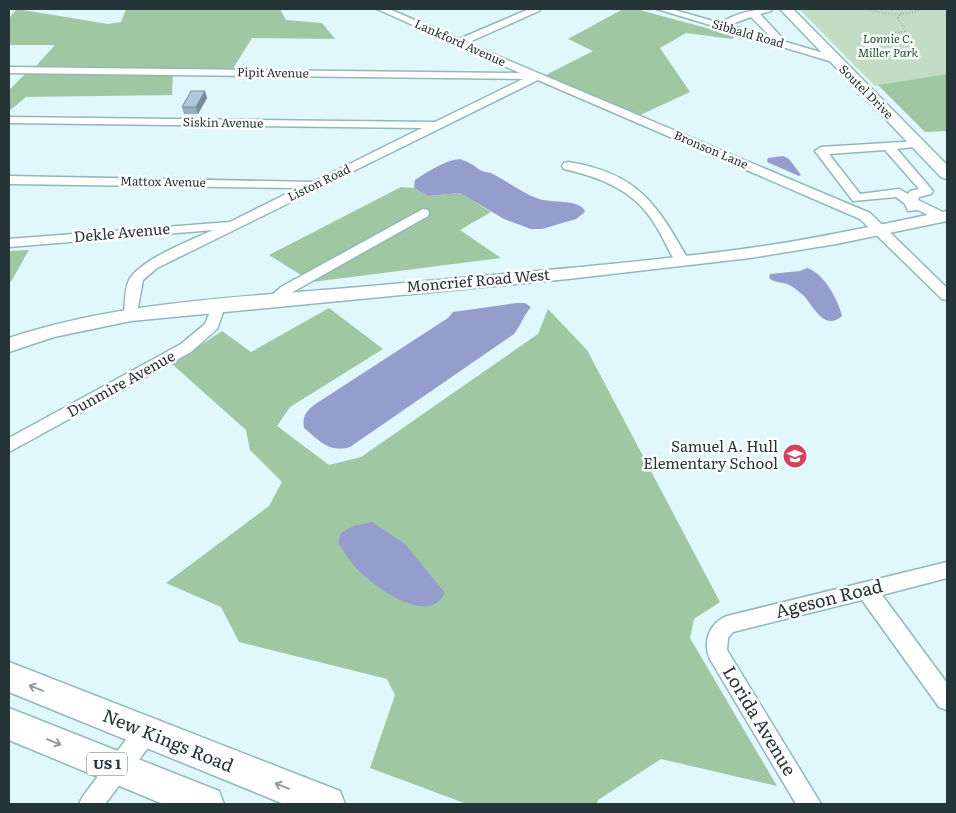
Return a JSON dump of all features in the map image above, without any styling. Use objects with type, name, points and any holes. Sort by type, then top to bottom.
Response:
[{"type":"highway","name":"New Kings Road","points":[[9,677],[327,804]]},
{"type":"highway","name":"US 1","points":[[9,724],[206,804]]},
{"type":"main road","name":"Soutel Drive","points":[[786,9],[947,173]]},
{"type":"main road","name":"Moncrief Road West","points":[[9,345],[51,331],[131,315],[750,253],[880,230],[945,216]]},
{"type":"street","name":"Lankford Avenue","points":[[382,9],[538,76]]},
{"type":"street","points":[[458,43],[536,9]]},
{"type":"street","name":"Sibbald Road","points":[[662,9],[833,59]]},
{"type":"street","points":[[721,26],[752,13],[768,9]]},
{"type":"street","points":[[752,13],[782,44]]},
{"type":"street","name":"Pipit Avenue","points":[[9,70],[538,76]]},
{"type":"street","name":"Liston Road","points":[[131,315],[134,285],[143,270],[538,76]]},
{"type":"street","name":"Bronson Lane","points":[[538,76],[865,216],[947,296]]},
{"type":"street","name":"Siskin Avenue","points":[[9,120],[437,126]]},
{"type":"street","points":[[918,144],[821,151],[856,198],[898,193],[913,198],[945,216]]},
{"type":"street","points":[[568,166],[586,168],[616,182],[647,204],[659,220],[682,261]]},
{"type":"street","name":"Mattox Avenue","points":[[9,180],[316,185]]},
{"type":"street","points":[[913,198],[920,221]]},
{"type":"street","points":[[272,301],[286,290],[423,213]]},
{"type":"street","name":"Dekle Avenue","points":[[9,243],[235,224]]},
{"type":"street","name":"Dunmire Avenue","points":[[9,446],[186,348],[212,326],[218,307]]},
{"type":"street","name":"Ageson Road","points":[[717,637],[727,625],[947,570]]},
{"type":"street","points":[[866,589],[947,700]]},
{"type":"street","name":"Lorida Avenue","points":[[717,637],[715,644],[716,652],[809,804]]},
{"type":"street","points":[[91,804],[146,732]]},
{"type":"lane","points":[[888,146],[927,191],[913,198]]},
{"type":"path","points":[[865,9],[883,13],[918,12],[922,9]]},
{"type":"path","points":[[889,33],[906,32],[898,18],[902,13]]},
{"type":"green space","points":[[17,9],[108,24],[121,22],[126,9],[280,9],[286,20],[322,23],[335,39],[252,38],[232,70],[36,66],[55,45],[9,45],[9,18]]},
{"type":"green space","points":[[623,9],[636,9],[736,36],[732,39],[686,33],[660,48],[690,92],[638,116],[544,76],[593,51],[568,39]]},
{"type":"green space","name":"Lonnie C. Miller Park","points":[[799,9],[947,9],[947,74],[875,86]]},
{"type":"green space","points":[[26,73],[173,74],[172,95],[26,97],[9,111],[9,90]]},
{"type":"green space","points":[[947,74],[947,131],[925,132],[878,85]]},
{"type":"green space","points":[[401,187],[414,188],[428,196],[460,193],[491,212],[460,230],[501,258],[312,282],[269,255]]},
{"type":"green space","points":[[29,250],[9,285],[9,251]]},
{"type":"green space","points":[[329,308],[383,349],[290,407],[277,426],[329,465],[361,457],[538,334],[548,309],[587,350],[720,602],[694,619],[690,638],[777,786],[661,759],[598,800],[597,804],[467,804],[370,768],[395,695],[387,679],[239,642],[221,607],[166,583],[269,506],[282,482],[250,450],[246,430],[172,364],[222,331],[251,352]],"holes":[[[353,526],[428,606],[413,604],[400,599],[388,593],[377,584],[338,542],[341,532]]]},
{"type":"water","points":[[783,156],[789,159],[801,175],[799,176],[767,162],[768,158]]},
{"type":"water","points":[[460,159],[481,171],[491,173],[539,199],[572,203],[583,208],[585,212],[576,219],[542,229],[531,229],[504,219],[460,193],[428,196],[414,188],[415,180],[426,173],[442,164]]},
{"type":"water","points":[[807,268],[819,275],[834,295],[842,316],[836,320],[824,319],[803,295],[785,283],[769,278],[770,274],[800,271]]},
{"type":"water","points":[[525,303],[531,307],[514,334],[350,447],[330,447],[319,441],[304,428],[305,415],[314,405],[448,318],[453,312]]},
{"type":"water","points":[[372,522],[405,544],[445,593],[435,604],[425,606],[414,605],[389,594],[366,577],[350,561],[338,542],[341,532],[353,526]]},
{"type":"building","points":[[191,91],[205,91],[196,107],[182,107]]},
{"type":"place","name":"Samuel A. Hull Elementary School","points":[[795,456]]}]
